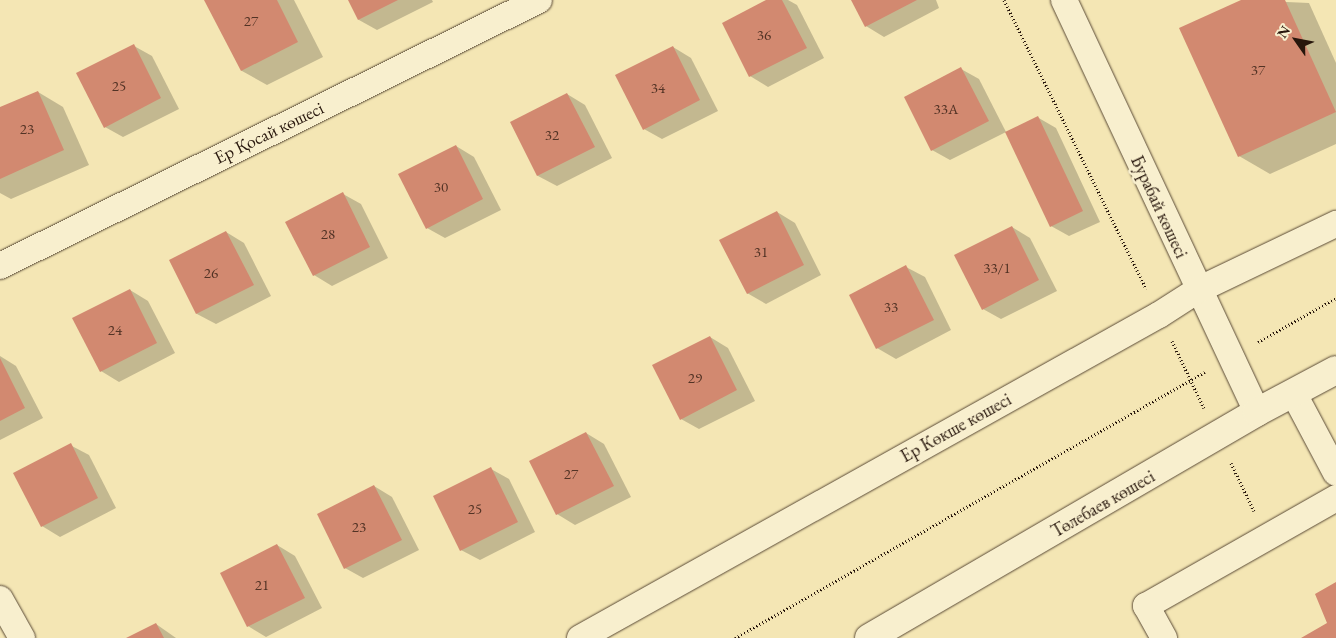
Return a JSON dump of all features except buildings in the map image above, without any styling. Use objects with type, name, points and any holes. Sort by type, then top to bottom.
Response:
[{"type":"street","name":"Ер Қосай көшесі","points":[[0,266],[538,0]]},
{"type":"street","name":"Бурабай көшесі","points":[[1064,0],[1198,290],[1257,412]]},
{"type":"street","name":"Ер Көкше көшесі","points":[[580,638],[1159,315],[1198,290],[1336,224]]},
{"type":"street","name":"Төлебаев көшесі","points":[[869,638],[1218,437],[1257,412],[1336,370]]},
{"type":"street","points":[[1294,394],[1336,473]]},
{"type":"street","points":[[1164,638],[1146,606],[1336,498]]},
{"type":"street","points":[[0,599],[22,638]]},
{"type":"path","points":[[1004,0],[1267,537]]},
{"type":"path","points":[[735,638],[1336,298]]}]
